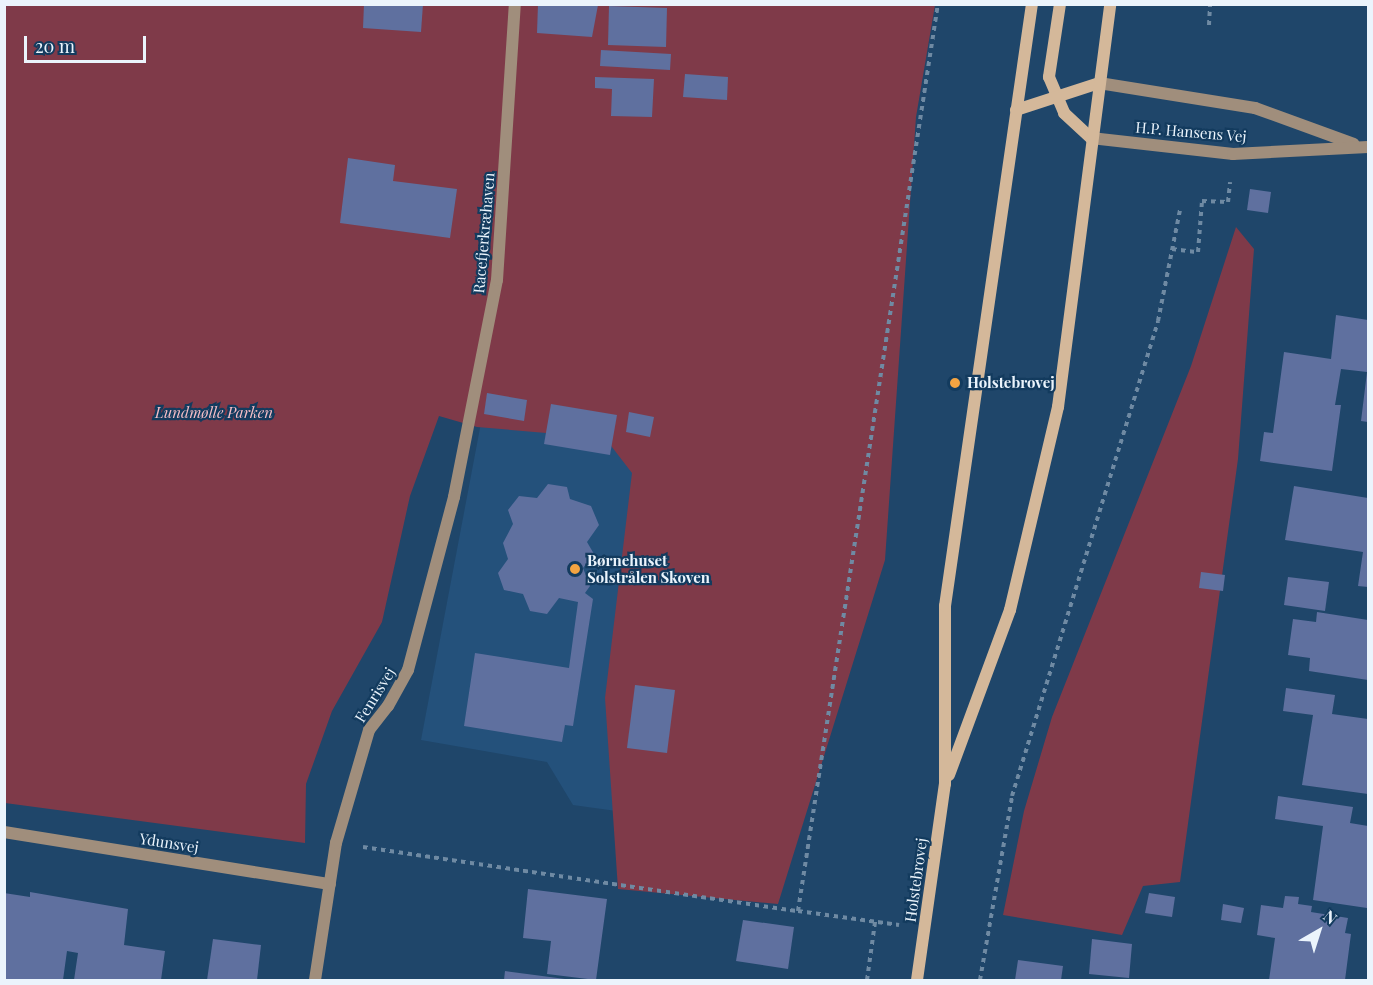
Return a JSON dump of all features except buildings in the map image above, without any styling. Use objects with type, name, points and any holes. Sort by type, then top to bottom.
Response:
[{"type":"main road","name":"Holstebrovej","points":[[917,981],[945,784],[945,606],[1032,4]]},
{"type":"main road","points":[[1060,4],[1049,77],[1054,95],[1064,113],[1091,138]]},
{"type":"main road","name":"Holstebrovej","points":[[945,784],[1010,610],[1058,407],[1110,4]]},
{"type":"main road","points":[[1016,110],[1054,95],[1099,83]]},
{"type":"street","name":"Racefjerkræhaven","points":[[454,497],[497,280],[515,4]]},
{"type":"street","name":"H.P. Hansens Vej","points":[[1099,83],[1255,108],[1365,147]]},
{"type":"street","name":"H.P. Hansens Vej","points":[[1091,138],[1233,154],[1365,147]]},
{"type":"street","name":"Fenrisvej","points":[[315,981],[336,843],[369,730],[388,706],[408,670],[454,497]]},
{"type":"street","name":"Ydunsvej","points":[[4,832],[330,884]]},
{"type":"path","points":[[798,911],[938,4]]},
{"type":"path","points":[[1209,25],[1210,4]]},
{"type":"path","points":[[1172,249],[1198,252],[1203,201],[1228,202],[1233,154]]},
{"type":"path","points":[[980,981],[1012,795],[1158,321],[1180,210]]},
{"type":"path","points":[[336,843],[925,929]]},
{"type":"path","points":[[867,981],[875,922]]},
{"type":"shaded area","name":"Børnehuset Solstrålen Skoven","points":[[498,333],[666,369],[667,818],[573,805],[547,762],[421,740]]},
{"type":"green space","name":"Lundmølle Parken","points":[[5,5],[935,5],[916,117],[885,560],[778,904],[618,889],[605,698],[632,473],[605,438],[477,427],[439,416],[410,496],[382,622],[332,711],[306,784],[305,843],[5,803]]},
{"type":"green space","points":[[1236,227],[1254,249],[1238,459],[1180,882],[1143,886],[1122,935],[1003,915],[1024,811],[1052,717],[1191,366]]},
{"type":"place","name":"Holstebrovej","points":[[955,383]]},
{"type":"place","name":"Børnehuset Solstrålen Skoven","points":[[575,569]]}]
